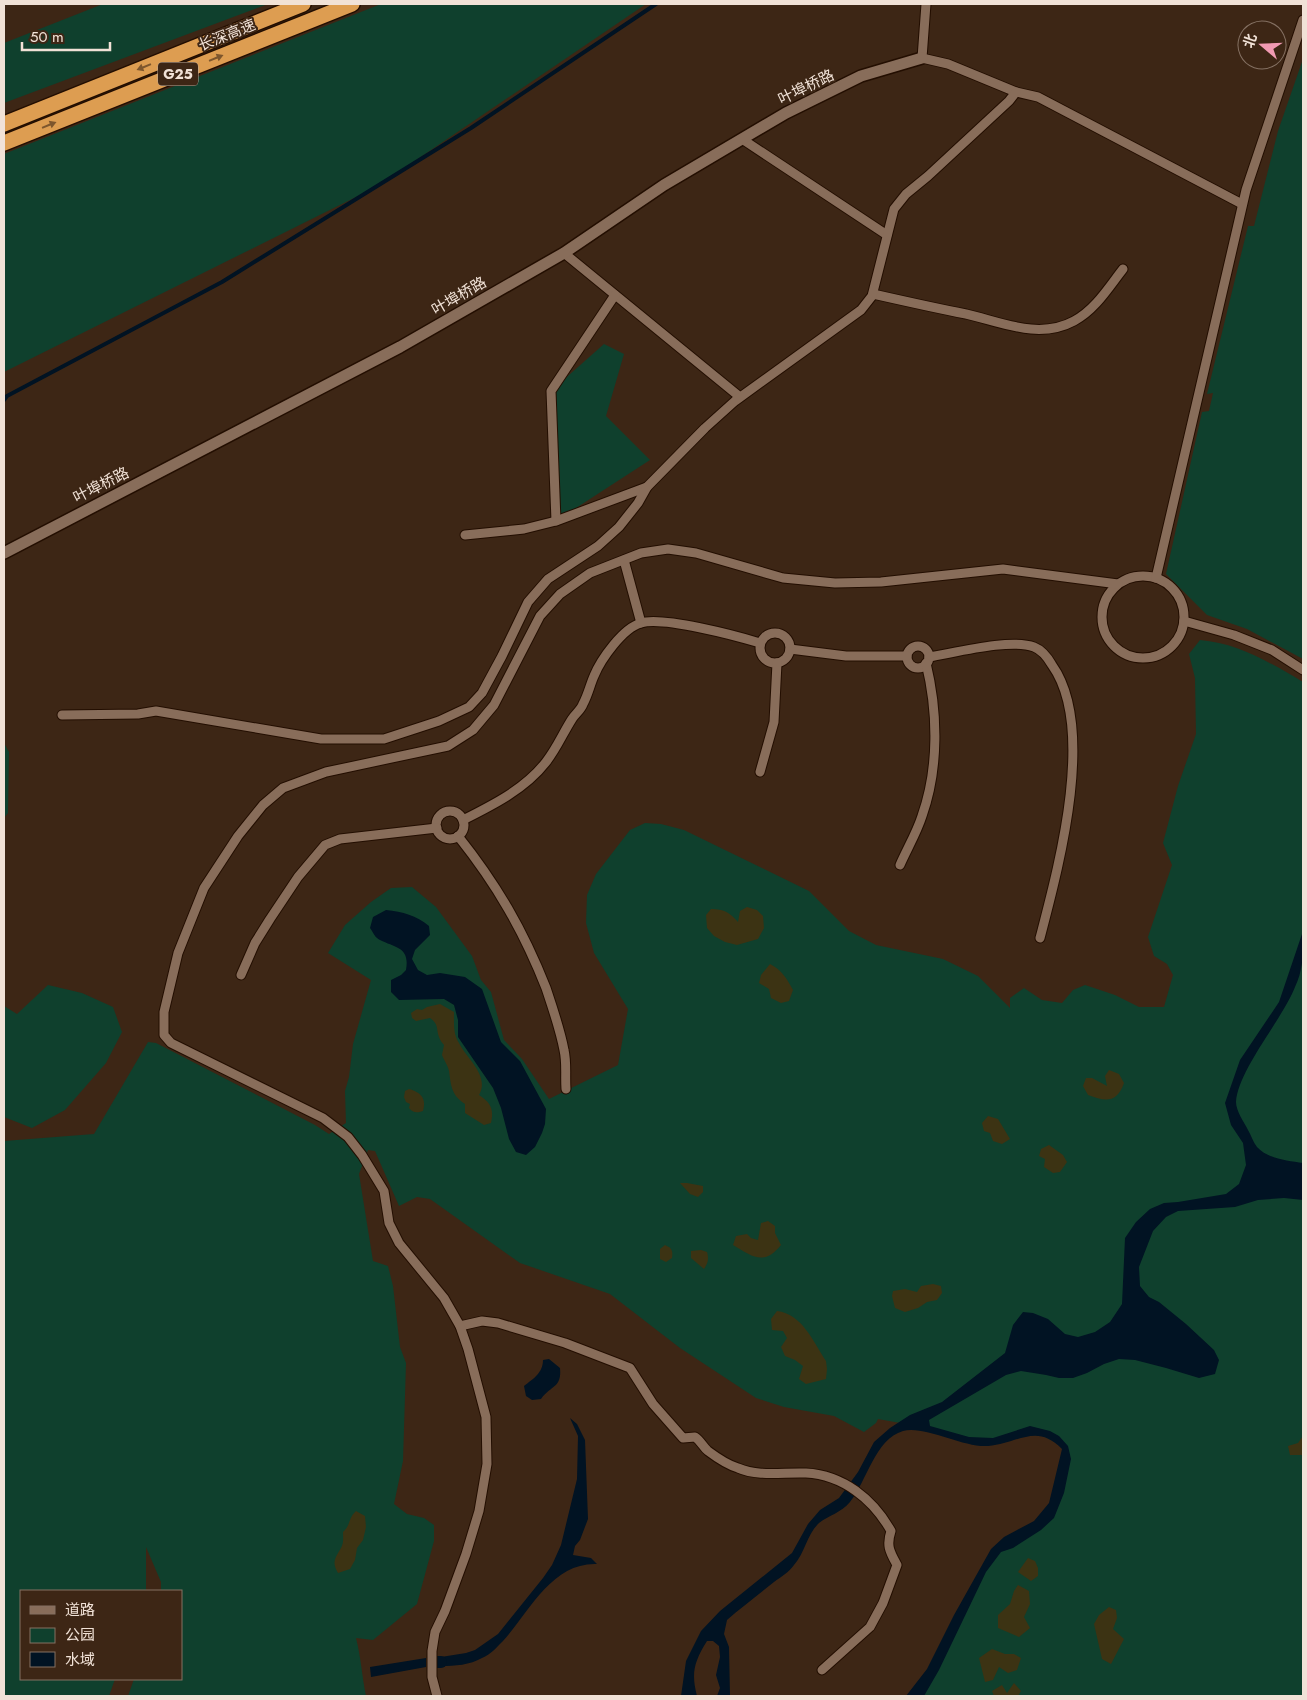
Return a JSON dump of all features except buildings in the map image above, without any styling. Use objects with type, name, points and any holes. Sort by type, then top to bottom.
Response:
[{"type":"highway","name":"长深高速","points":[[4,124],[303,4]]},
{"type":"highway","name":"长深高速","points":[[4,143],[352,4]]},
{"type":"street","points":[[926,4],[922,58],[948,64],[1016,92],[1038,97],[1242,204]]},
{"type":"street","points":[[1156,578],[1242,204],[1303,20]]},
{"type":"street","name":"叶埠桥路","points":[[4,553],[400,347],[564,253],[664,185],[786,113],[861,76],[922,58]]},
{"type":"street","points":[[62,715],[138,714],[156,711],[321,739],[384,739],[440,721],[469,707],[482,693],[528,602],[548,579],[598,546],[620,527],[638,504],[647,487],[705,428],[740,397],[861,310],[872,294],[894,209],[906,194],[1009,101],[1016,92]]},
{"type":"street","points":[[742,139],[887,235]]},
{"type":"street","points":[[564,253],[740,397]]},
{"type":"street","points":[[872,294],[977,317],[1008,326],[1036,329],[1059,327],[1074,322],[1089,311],[1124,269]]},
{"type":"street","points":[[556,521],[551,391],[615,295]]},
{"type":"street","points":[[465,535],[524,529],[556,521],[647,487]]},
{"type":"street","points":[[437,1696],[432,1677],[432,1651],[435,1632],[445,1611],[466,1554],[479,1511],[487,1464],[486,1417],[468,1349],[460,1326],[444,1298],[399,1243],[389,1223],[384,1191],[362,1155],[348,1138],[323,1118],[171,1043],[164,1035],[164,1012],[178,953],[204,888],[238,836],[263,805],[283,788],[326,772],[448,746],[474,730],[494,705],[540,616],[560,594],[590,573],[641,553],[668,549],[696,553],[783,578],[835,583],[881,582],[1003,568],[1118,584]]},
{"type":"street","points":[[624,560],[641,622]]},
{"type":"street","points":[[1136,577],[1156,578],[1168,584],[1178,594],[1183,607],[1184,621],[1180,634],[1172,646],[1161,654],[1148,658],[1134,657],[1122,652],[1112,644],[1105,632],[1102,620],[1103,606],[1109,594],[1118,584],[1136,577]]},
{"type":"street","points":[[1184,621],[1234,635],[1272,650],[1303,670]]},
{"type":"street","points":[[463,820],[496,803],[530,780],[546,762],[563,737],[572,719],[583,705],[594,674],[620,635],[641,622],[670,623],[732,635],[760,643]]},
{"type":"street","points":[[770,633],[780,633],[788,640],[790,649],[786,658],[777,663],[772,662],[763,657],[760,643],[770,633]]},
{"type":"street","points":[[900,865],[922,816],[931,778],[935,740],[931,684],[927,660],[928,653],[924,647],[916,646],[910,649],[907,656],[908,662],[914,667],[920,667],[927,660],[1004,644],[1021,644],[1034,647],[1046,656],[1058,673],[1067,696],[1073,759],[1070,801],[1057,873],[1040,938]]},
{"type":"street","points":[[790,649],[846,656],[907,656]]},
{"type":"street","points":[[760,772],[774,722],[777,663]]},
{"type":"street","points":[[453,811],[458,813],[463,820],[463,829],[458,836],[450,839],[445,838],[438,832],[438,819],[444,812],[453,811]]},
{"type":"street","points":[[241,976],[255,943],[270,919],[298,876],[325,845],[340,839],[437,828]]},
{"type":"street","points":[[458,836],[483,866],[514,916],[538,969],[557,1018],[565,1052],[566,1089]]},
{"type":"street","points":[[460,1326],[482,1321],[498,1323],[613,1360],[630,1368],[653,1404],[683,1438],[696,1437],[706,1450],[738,1468],[756,1473],[806,1473],[825,1476],[861,1494],[874,1506],[891,1531],[888,1540],[890,1551],[897,1565],[883,1603],[870,1627],[822,1670]]},
{"type":"green space","points":[[103,4],[268,4],[4,103],[4,43]]},
{"type":"green space","points":[[381,4],[646,4],[378,186],[4,372],[4,154]]},
{"type":"green space","points":[[1303,59],[1303,659],[1247,629],[1207,615],[1166,574],[1202,412],[1209,411],[1213,393],[1207,394],[1248,226],[1254,226],[1278,131]]},
{"type":"green space","points":[[604,344],[624,354],[606,416],[650,460],[556,521],[551,391]]},
{"type":"green space","points":[[1200,640],[1228,645],[1254,655],[1303,682],[1303,1696],[914,1696],[991,1558],[1046,1518],[1065,1447],[1033,1431],[983,1443],[917,1426],[878,1419],[876,1423],[864,1432],[834,1416],[784,1407],[756,1398],[680,1348],[610,1294],[520,1263],[430,1199],[417,1197],[399,1206],[375,1151],[368,1150],[359,1174],[373,1261],[388,1266],[393,1286],[400,1347],[406,1363],[403,1461],[394,1504],[407,1514],[424,1518],[434,1525],[434,1541],[417,1604],[373,1640],[356,1638],[366,1696],[128,1696],[134,1680],[182,1680],[182,1590],[161,1590],[161,1582],[146,1547],[146,1590],[20,1590],[20,1680],[115,1680],[109,1696],[4,1696],[4,1141],[94,1134],[148,1042],[156,1043],[329,1134],[346,1123],[345,1091],[349,1077],[353,1044],[371,980],[328,953],[345,925],[371,902],[391,888],[412,887],[436,907],[472,956],[481,980],[491,992],[504,1040],[522,1059],[549,1099],[618,1065],[628,1009],[594,953],[586,923],[587,895],[596,874],[630,830],[645,823],[661,824],[684,830],[809,891],[849,931],[876,945],[943,959],[978,976],[1010,1008],[1010,998],[1024,988],[1042,1000],[1062,1003],[1073,990],[1085,985],[1115,995],[1139,1007],[1164,1007],[1173,975],[1167,964],[1154,956],[1148,937],[1172,865],[1163,843],[1178,786],[1196,734],[1195,678],[1189,654]]},
{"type":"green space","points":[[4,743],[9,752],[8,813],[4,818]]},
{"type":"green space","points":[[48,985],[82,993],[113,1007],[122,1032],[106,1063],[65,1110],[32,1128],[4,1117],[4,1006],[17,1014]]},
{"type":"sand","points":[[747,907],[757,910],[763,916],[764,928],[758,939],[737,945],[725,942],[714,936],[707,928],[706,915],[711,909],[726,912],[738,922],[740,911]]},
{"type":"sand","points":[[770,964],[781,972],[793,990],[789,1001],[781,1003],[771,998],[769,989],[759,983],[761,975]]},
{"type":"sand","points":[[440,1004],[454,1012],[454,1028],[457,1040],[480,1074],[482,1088],[479,1095],[491,1107],[491,1123],[484,1125],[465,1113],[465,1104],[460,1101],[452,1089],[448,1069],[442,1055],[444,1045],[439,1038],[435,1022],[430,1018],[416,1021],[412,1018],[411,1013],[417,1009],[422,1010]]},
{"type":"sand","points":[[1109,1070],[1119,1074],[1124,1083],[1118,1094],[1105,1100],[1088,1095],[1083,1086],[1086,1078],[1092,1078],[1107,1086],[1105,1076]]},
{"type":"sand","points":[[409,1089],[422,1096],[424,1102],[423,1111],[415,1112],[409,1108],[410,1104],[406,1102],[404,1097],[405,1091]]},
{"type":"sand","points":[[988,1116],[998,1119],[1010,1139],[1002,1144],[993,1141],[990,1133],[984,1131],[982,1123]]},
{"type":"sand","points":[[1049,1145],[1063,1155],[1067,1162],[1060,1172],[1053,1173],[1044,1167],[1045,1159],[1039,1156],[1041,1149]]},
{"type":"sand","points":[[680,1183],[703,1186],[703,1192],[698,1197],[690,1194]]},
{"type":"sand","points":[[768,1221],[775,1226],[775,1233],[781,1245],[775,1252],[764,1257],[752,1256],[733,1245],[736,1236],[747,1234],[751,1238],[758,1240],[761,1223]]},
{"type":"sand","points":[[665,1245],[672,1250],[672,1258],[666,1262],[660,1259],[660,1249]]},
{"type":"sand","points":[[701,1250],[708,1254],[708,1261],[704,1269],[691,1258],[691,1251]]},
{"type":"sand","points":[[933,1284],[941,1286],[942,1293],[937,1300],[927,1302],[918,1308],[905,1312],[895,1308],[892,1296],[893,1291],[905,1289],[917,1292],[921,1286]]},
{"type":"sand","points":[[777,1311],[793,1317],[806,1330],[826,1361],[826,1379],[806,1384],[799,1379],[803,1366],[785,1356],[781,1347],[787,1338],[783,1331],[772,1330],[771,1319]]},
{"type":"sand","points":[[1303,1436],[1303,1455],[1290,1455],[1288,1446],[1298,1443]]},
{"type":"sand","points":[[356,1511],[365,1516],[366,1527],[363,1540],[357,1548],[355,1560],[350,1569],[338,1573],[335,1563],[343,1544],[343,1532]]},
{"type":"sand","points":[[1028,1558],[1035,1561],[1038,1568],[1038,1576],[1031,1581],[1018,1572]]},
{"type":"sand","points":[[1018,1585],[1029,1591],[1030,1604],[1024,1617],[1030,1628],[1019,1637],[998,1628],[998,1615],[1010,1604]]},
{"type":"sand","points":[[1109,1607],[1116,1610],[1117,1618],[1113,1629],[1124,1639],[1111,1664],[1102,1659],[1094,1624],[1099,1615]]},
{"type":"sand","points":[[992,1649],[1005,1654],[1014,1654],[1021,1658],[1017,1670],[1008,1673],[999,1667],[993,1680],[985,1682],[979,1658]]},
{"type":"sand","points":[[1014,1683],[1021,1691],[1018,1696],[994,1696],[992,1691],[1002,1685],[1007,1693]]},
{"type":"water","points":[[386,910],[409,915],[429,926],[430,935],[415,950],[412,959],[418,970],[427,975],[440,973],[465,977],[482,989],[501,1042],[520,1061],[546,1109],[542,1133],[535,1147],[526,1155],[516,1152],[509,1139],[501,1108],[493,1088],[458,1037],[458,1020],[454,1005],[444,999],[399,1000],[391,992],[391,980],[406,970],[407,962],[404,953],[400,949],[378,939],[370,928],[373,917]]},
{"type":"water","points":[[1303,931],[1302,960],[1298,980],[1289,1000],[1244,1075],[1236,1105],[1257,1147],[1272,1157],[1303,1163],[1303,1200],[1284,1198],[1258,1200],[1235,1207],[1178,1211],[1166,1217],[1153,1231],[1139,1267],[1140,1286],[1149,1297],[1159,1302],[1186,1324],[1214,1350],[1219,1360],[1215,1374],[1199,1378],[1135,1360],[1119,1359],[1073,1378],[1059,1378],[1021,1371],[1006,1375],[929,1420],[930,1426],[969,1437],[993,1438],[1030,1426],[1050,1431],[1059,1436],[1068,1446],[1071,1459],[1064,1493],[1054,1518],[1041,1530],[1013,1548],[1001,1552],[986,1572],[939,1670],[924,1696],[906,1696],[927,1669],[954,1615],[991,1549],[1004,1537],[1034,1521],[1049,1503],[1062,1449],[1053,1441],[1035,1436],[988,1446],[978,1446],[922,1431],[903,1431],[893,1435],[878,1451],[850,1502],[843,1509],[823,1520],[815,1527],[792,1568],[727,1620],[724,1634],[729,1647],[730,1696],[717,1696],[720,1688],[716,1675],[720,1657],[719,1646],[713,1641],[707,1641],[699,1655],[695,1668],[694,1681],[697,1696],[681,1696],[686,1661],[701,1631],[720,1611],[792,1553],[808,1524],[820,1510],[839,1498],[858,1472],[874,1442],[890,1428],[910,1415],[942,1402],[1005,1353],[1013,1325],[1023,1312],[1033,1313],[1048,1319],[1065,1334],[1078,1337],[1095,1332],[1110,1322],[1122,1304],[1125,1238],[1136,1222],[1150,1209],[1164,1203],[1226,1194],[1239,1184],[1246,1165],[1243,1143],[1231,1125],[1225,1103],[1240,1060],[1279,1002]]},
{"type":"water","points":[[549,1359],[560,1368],[558,1383],[541,1399],[532,1400],[526,1396],[524,1386],[539,1372],[543,1365],[543,1360]]},
{"type":"water","points":[[570,1418],[577,1424],[585,1440],[588,1519],[580,1540],[575,1546],[573,1555],[591,1558],[597,1564],[581,1566],[567,1571],[554,1580],[532,1603],[503,1641],[488,1655],[467,1664],[441,1666],[441,1657],[475,1650],[498,1634],[552,1565],[561,1545],[577,1479],[578,1436]]},
{"type":"water","points":[[426,1658],[426,1667],[371,1677],[370,1667]]},
{"type":"waterway","points":[[4,400],[7,396],[222,282],[471,128],[656,4]]}]
